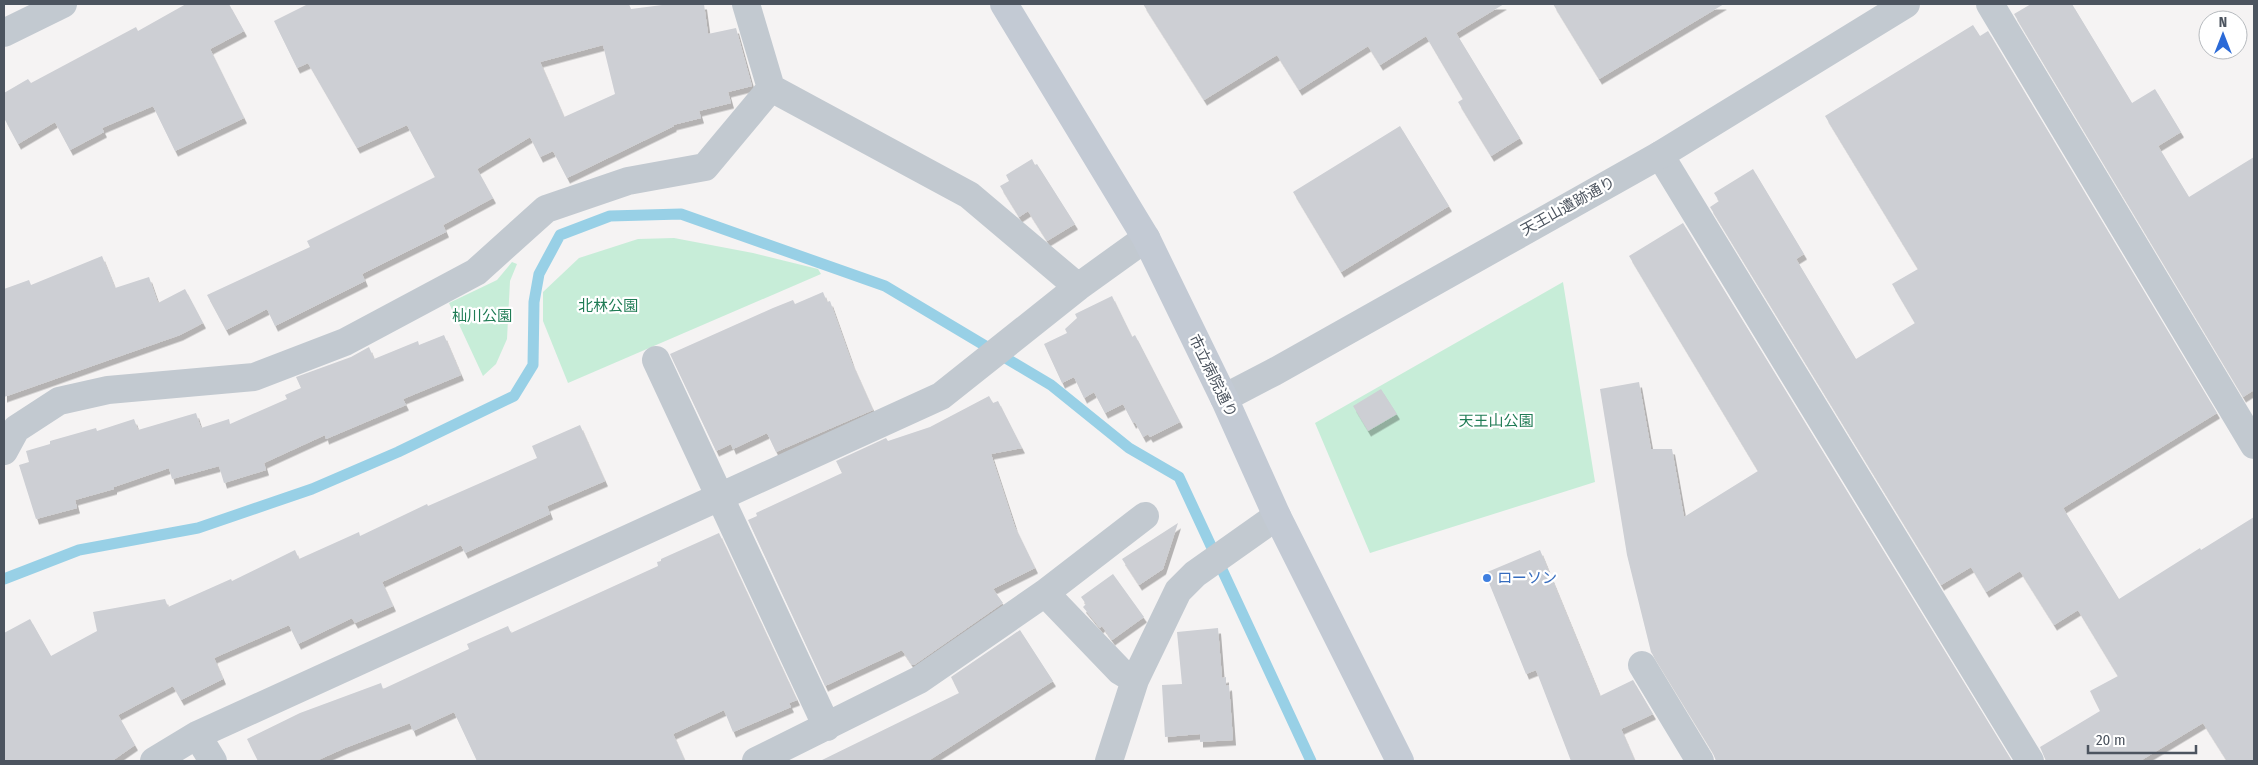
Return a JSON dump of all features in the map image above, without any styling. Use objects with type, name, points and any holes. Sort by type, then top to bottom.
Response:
[{"type":"main road","name":"市立病院通り","points":[[1004,4],[1146,238],[1224,398],[1277,516],[1400,761]]},
{"type":"street","points":[[746,4],[771,88],[969,195],[1078,287]]},
{"type":"street","name":"天王山遺跡通り","points":[[1224,398],[1274,372],[1660,155],[1906,4]]},
{"type":"street","points":[[1990,4],[2254,445]]},
{"type":"street","points":[[4,33],[57,5]]},
{"type":"street","points":[[4,451],[16,429],[59,401],[108,390],[254,377],[345,342],[476,272],[546,209],[628,181],[705,167],[771,88]]},
{"type":"street","points":[[1660,155],[2030,761]]},
{"type":"street","points":[[154,761],[197,735],[942,396],[1078,287],[1146,238]]},
{"type":"street","points":[[656,360],[827,727]]},
{"type":"street","points":[[756,761],[919,680],[1044,593],[1145,516]]},
{"type":"street","points":[[1109,761],[1135,680],[1178,591],[1195,574],[1277,516]]},
{"type":"street","points":[[1044,593],[1120,671],[1135,680]]},
{"type":"street","points":[[1642,666],[1700,761]]},
{"type":"street","points":[[197,735],[212,761]]},
{"type":"green space","name":"北林公園","points":[[674,238],[753,253],[818,269],[821,274],[568,383],[543,321],[543,292],[579,258],[638,239]]},
{"type":"green space","name":"杣川公園","points":[[512,262],[517,264],[510,281],[507,339],[496,364],[483,376],[449,303],[497,280]]},
{"type":"green space","name":"天王山公園","points":[[1563,282],[1595,482],[1370,553],[1315,423]]},
{"type":"building","points":[[186,4],[229,4],[244,31],[210,49],[244,118],[175,151],[153,106],[102,128],[104,132],[70,150],[55,122],[18,144],[4,118],[4,93],[28,79],[31,83],[136,27],[138,31]]},
{"type":"building","points":[[308,4],[629,4],[631,9],[670,4],[704,4],[708,34],[736,28],[752,86],[728,92],[731,103],[699,111],[701,118],[673,125],[567,178],[553,151],[540,157],[530,137],[477,169],[493,198],[443,225],[446,232],[362,274],[365,281],[275,326],[267,309],[226,330],[207,295],[310,247],[307,241],[435,177],[407,125],[357,148],[308,63],[297,68],[274,21]],"holes":[[[603,45],[615,94],[564,117],[540,62]]]},
{"type":"building","points":[[1143,4],[1504,4],[1456,33],[1520,138],[1491,156],[1458,102],[1463,99],[1426,36],[1380,65],[1368,46],[1299,90],[1277,55],[1204,100]]},
{"type":"building","points":[[1553,4],[1724,4],[1599,79]]},
{"type":"building","points":[[2031,4],[2072,4],[2132,103],[2155,89],[2181,132],[2158,146],[2189,197],[2254,157],[2254,390],[2243,397],[2014,14]]},
{"type":"building","points":[[1973,25],[1980,36],[1988,31],[2217,413],[2063,508],[2119,599],[2200,548],[2201,550],[2254,517],[2254,761],[2227,761],[2203,723],[2140,761],[2046,761],[2040,747],[2100,711],[2090,691],[2118,676],[2078,610],[2054,625],[2020,571],[1986,592],[1971,567],[1941,585],[1710,207],[1719,201],[1714,193],[1753,169],[1804,254],[1796,259],[1856,359],[1915,323],[1892,284],[1918,269],[1825,116]]},
{"type":"building","points":[[1400,126],[1449,206],[1341,272],[1293,192]]},
{"type":"building","points":[[1032,159],[1075,224],[1047,241],[1028,211],[1019,217],[1000,186],[1009,181],[1006,175]]},
{"type":"building","points":[[1683,223],[2012,761],[1716,761],[1713,753],[1651,652],[1627,555],[1600,389],[1639,382],[1651,449],[1672,449],[1684,517],[1758,471],[1629,256]]},
{"type":"building","points":[[102,256],[115,288],[149,277],[158,303],[185,289],[203,323],[180,335],[4,397],[4,289],[29,280],[31,285]]},
{"type":"building","points":[[823,292],[827,302],[830,301],[852,363],[873,410],[776,452],[767,433],[733,449],[731,444],[716,451],[670,354],[773,308],[793,300],[795,304]]},
{"type":"building","points":[[1112,296],[1132,337],[1135,335],[1180,422],[1150,437],[1148,434],[1143,437],[1123,404],[1105,413],[1094,392],[1084,398],[1074,377],[1062,383],[1044,344],[1067,333],[1065,329],[1077,318],[1075,314]]},
{"type":"building","points":[[444,335],[461,375],[403,399],[406,405],[326,439],[325,435],[264,463],[266,470],[224,483],[219,466],[172,479],[169,468],[114,487],[114,489],[75,500],[77,508],[36,519],[19,465],[29,462],[26,451],[50,444],[50,441],[96,428],[97,431],[134,419],[138,430],[196,413],[201,428],[229,419],[230,424],[287,399],[285,395],[301,388],[296,377],[351,357],[369,347],[374,359],[418,341],[419,345]]},
{"type":"building","points":[[1381,389],[1397,414],[1368,431],[1353,406]]},
{"type":"building","points":[[989,396],[993,403],[998,401],[1022,448],[991,454],[1015,527],[1035,568],[993,589],[1003,603],[914,665],[912,665],[902,650],[825,686],[748,520],[757,516],[756,513],[842,473],[836,461],[886,438],[888,441],[930,427]]},
{"type":"building","points":[[580,425],[605,481],[547,506],[550,514],[465,553],[461,545],[382,582],[393,606],[355,623],[352,618],[298,644],[289,625],[214,658],[223,679],[181,700],[173,686],[118,715],[135,745],[112,761],[4,761],[4,633],[30,619],[51,656],[97,631],[93,612],[165,599],[168,607],[231,579],[232,581],[295,550],[299,559],[359,532],[360,536],[427,504],[428,506],[537,458],[532,446]]},
{"type":"building","points":[[1178,523],[1163,569],[1139,585],[1122,559]]},
{"type":"building","points":[[719,533],[797,700],[789,703],[791,707],[733,732],[724,710],[673,734],[685,761],[477,761],[454,712],[413,731],[410,723],[316,761],[258,761],[247,739],[300,713],[381,683],[383,689],[469,649],[467,644],[508,626],[511,633],[658,566],[657,562],[661,561],[661,559]]},
{"type":"building","points":[[1540,550],[1600,696],[1633,680],[1653,714],[1621,729],[1635,761],[1571,761],[1536,670],[1526,674],[1485,573]]},
{"type":"building","points":[[1113,574],[1144,617],[1112,640],[1102,626],[1100,628],[1083,607],[1086,604],[1081,597]]},
{"type":"building","points":[[1218,628],[1222,678],[1226,677],[1226,686],[1229,685],[1233,740],[1200,742],[1200,734],[1165,737],[1162,685],[1182,684],[1177,632]]},
{"type":"building","points":[[1020,630],[1053,681],[928,761],[820,761],[959,693],[951,677]]},
{"type":"waterway","points":[[4,579],[79,550],[198,528],[312,489],[398,452],[514,396],[533,365],[534,302],[539,274],[560,235],[610,216],[681,214],[885,286],[1051,385],[1129,448],[1179,477],[1311,761]]},
{"type":"place","name":"ローソン","points":[[1487,578]]}]
